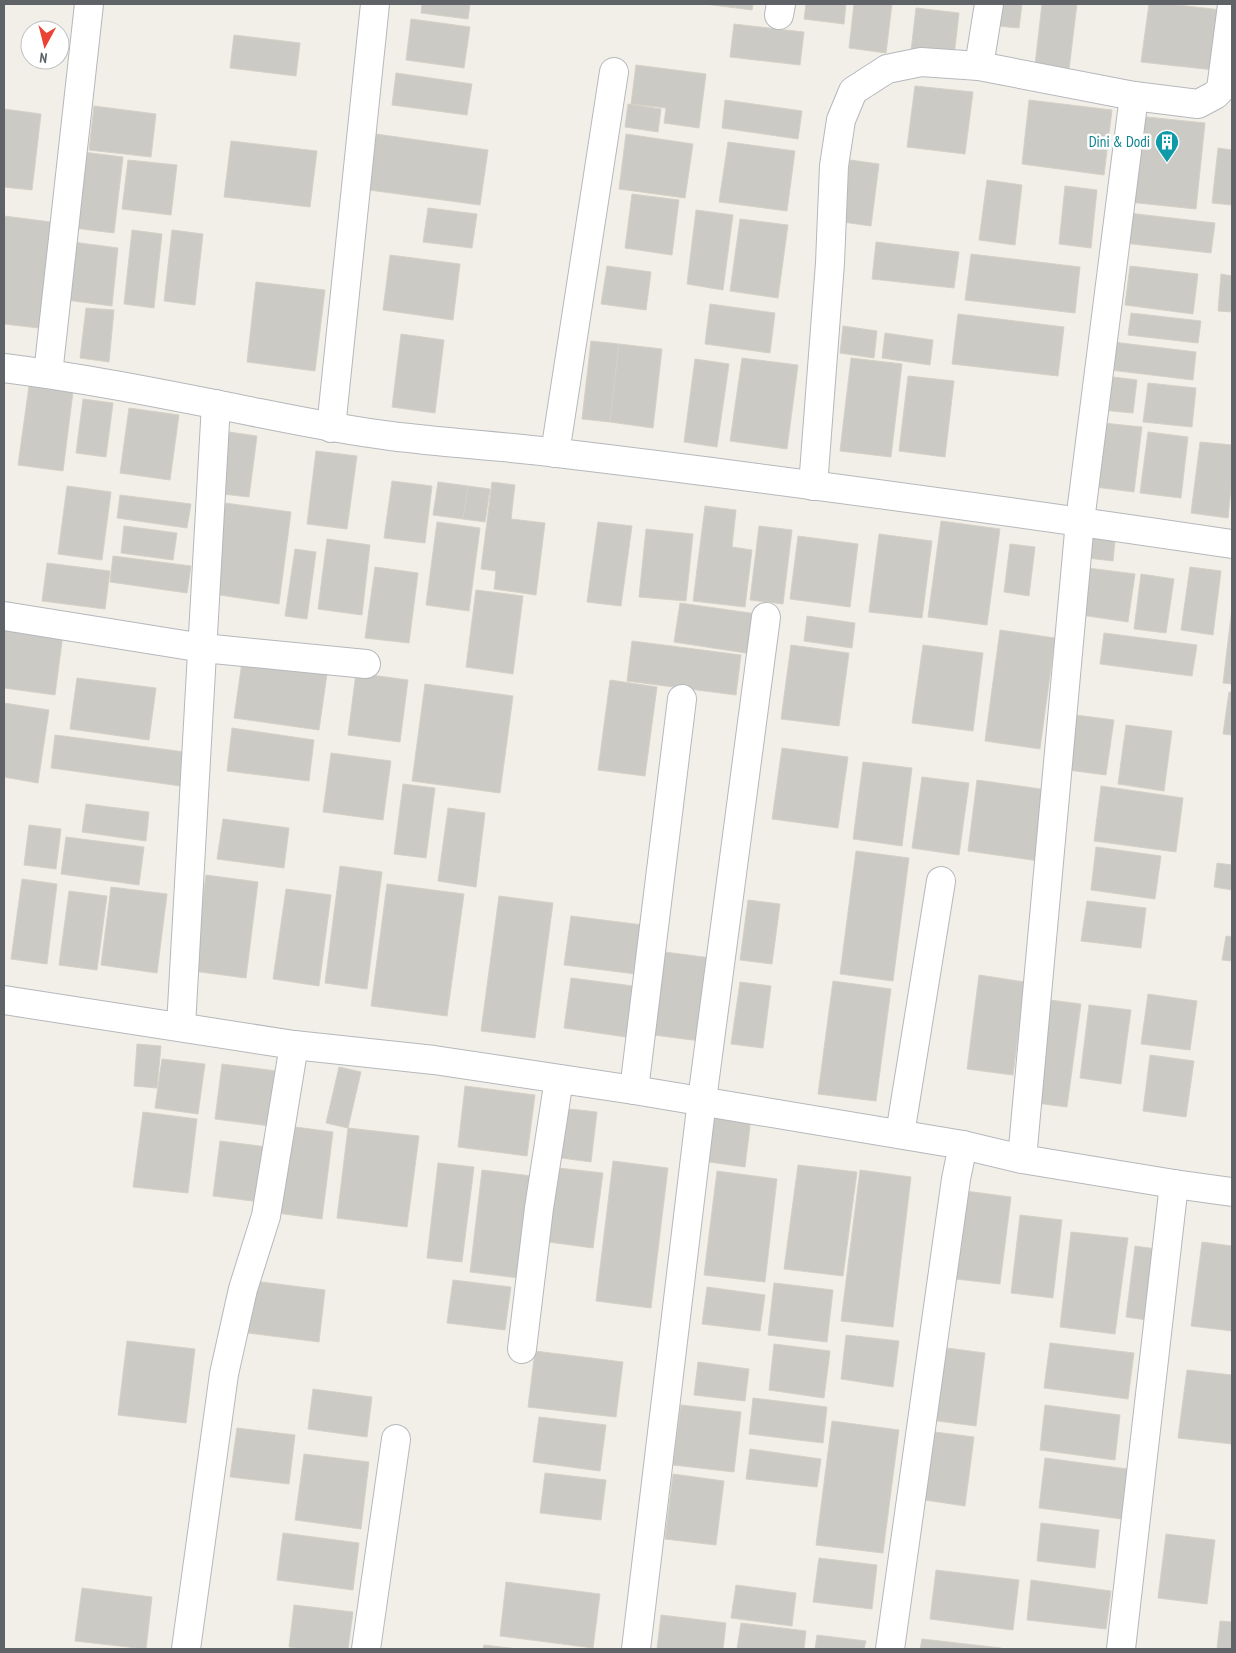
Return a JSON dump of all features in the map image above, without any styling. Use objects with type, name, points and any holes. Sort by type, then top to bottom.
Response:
[{"type":"street","points":[[48,374],[89,4]]},
{"type":"street","points":[[331,428],[375,4]]},
{"type":"street","points":[[978,66],[989,4]]},
{"type":"street","points":[[813,486],[829,272],[834,166],[841,120],[852,91],[887,69],[921,62],[978,66],[1134,96],[1198,104],[1216,96],[1221,89],[1232,5]]},
{"type":"street","points":[[555,453],[614,72]]},
{"type":"street","points":[[1022,1160],[1080,521],[1134,96]]},
{"type":"street","points":[[4,368],[216,404],[331,428],[555,453],[813,486],[1080,521],[1232,544]]},
{"type":"street","points":[[181,1026],[216,404]]},
{"type":"street","points":[[4,616],[203,648],[366,664]]},
{"type":"street","points":[[636,1649],[702,1100],[766,617]]},
{"type":"street","points":[[634,1090],[682,699]]},
{"type":"street","points":[[900,1134],[941,881]]},
{"type":"street","points":[[4,1000],[294,1044],[434,1060],[702,1100],[963,1145],[1022,1160],[1232,1192]]},
{"type":"street","points":[[186,1649],[224,1374],[244,1289],[266,1216],[294,1044]]},
{"type":"street","points":[[522,1349],[539,1208],[559,1079]]},
{"type":"street","points":[[890,1649],[956,1179],[963,1145]]},
{"type":"street","points":[[1121,1649],[1174,1184]]},
{"type":"street","points":[[366,1649],[396,1439]]},
{"type":"building","points":[[422,4],[470,4],[468,19],[421,13]]},
{"type":"building","points":[[705,4],[753,4],[752,10]]},
{"type":"building","points":[[806,4],[846,4],[844,24],[804,19]]},
{"type":"building","points":[[854,4],[892,4],[886,53],[849,48]]},
{"type":"building","points":[[1000,4],[1022,4],[1019,28],[997,26]]},
{"type":"building","points":[[1042,4],[1077,4],[1069,69],[1035,65]]},
{"type":"building","points":[[1149,4],[1169,4],[1221,10],[1214,70],[1141,62]]},
{"type":"building","points":[[916,8],[959,13],[954,56],[911,51]]},
{"type":"building","points":[[411,19],[470,27],[464,68],[406,60]]},
{"type":"building","points":[[734,24],[804,32],[800,65],[730,57]]},
{"type":"building","points":[[234,35],[300,43],[296,76],[230,68]]},
{"type":"building","points":[[636,65],[706,74],[699,128],[664,123],[666,108],[631,104]]},
{"type":"building","points":[[396,73],[472,84],[467,115],[392,105]]},
{"type":"building","points":[[915,86],[973,92],[965,154],[907,147]]},
{"type":"building","points":[[725,100],[802,111],[798,139],[722,128]]},
{"type":"building","points":[[1029,100],[1112,110],[1104,175],[1022,164]]},
{"type":"building","points":[[628,104],[661,109],[658,132],[625,127]]},
{"type":"building","points":[[94,106],[156,114],[151,157],[89,150]]},
{"type":"building","points":[[4,109],[41,114],[32,190],[4,187]]},
{"type":"building","name":"Dini & Dodi","points":[[1137,116],[1205,123],[1196,209],[1128,202]]},
{"type":"building","points":[[376,134],[488,150],[480,205],[369,190]]},
{"type":"building","points":[[626,134],[693,144],[685,198],[619,189]]},
{"type":"building","points":[[231,141],[317,151],[310,207],[224,197]]},
{"type":"building","points":[[728,142],[795,151],[787,211],[719,202]]},
{"type":"building","points":[[1218,148],[1232,150],[1232,205],[1212,203]]},
{"type":"building","points":[[83,152],[123,157],[114,233],[74,228]]},
{"type":"building","points":[[128,160],[177,165],[171,215],[122,209]]},
{"type":"building","points":[[850,160],[879,164],[871,226],[843,222]]},
{"type":"building","points":[[987,180],[1022,185],[1015,245],[979,240]]},
{"type":"building","points":[[1065,186],[1097,190],[1091,248],[1059,244]]},
{"type":"building","points":[[632,194],[679,200],[672,255],[625,248]]},
{"type":"building","points":[[428,208],[477,214],[472,248],[423,242]]},
{"type":"building","points":[[696,210],[733,215],[723,290],[687,284]]},
{"type":"building","points":[[1128,213],[1215,223],[1211,253],[1124,243]]},
{"type":"building","points":[[4,216],[51,222],[39,328],[4,324]]},
{"type":"building","points":[[740,219],[788,225],[778,298],[730,291]]},
{"type":"building","points":[[132,230],[162,234],[154,308],[124,304]]},
{"type":"building","points":[[172,230],[203,234],[195,305],[164,301]]},
{"type":"building","points":[[73,242],[118,248],[112,306],[66,300]]},
{"type":"building","points":[[876,242],[959,252],[954,288],[872,279]]},
{"type":"building","points":[[971,254],[1080,267],[1075,313],[965,300]]},
{"type":"building","points":[[390,255],[460,264],[453,320],[383,310]]},
{"type":"building","points":[[607,266],[651,272],[646,310],[601,304]]},
{"type":"building","points":[[1130,266],[1198,274],[1193,314],[1125,305]]},
{"type":"building","points":[[1221,274],[1232,276],[1232,312],[1218,311]]},
{"type":"building","points":[[256,282],[325,290],[315,371],[247,362]]},
{"type":"building","points":[[710,304],[775,313],[770,353],[705,344]]},
{"type":"building","points":[[86,308],[114,310],[109,362],[80,358]]},
{"type":"building","points":[[1131,313],[1201,321],[1198,343],[1128,335]]},
{"type":"building","points":[[958,314],[1064,327],[1058,376],[952,364]]},
{"type":"building","points":[[843,326],[877,331],[874,358],[840,353]]},
{"type":"building","points":[[885,333],[933,340],[930,365],[882,358]]},
{"type":"building","points":[[401,334],[444,340],[435,413],[392,407]]},
{"type":"building","points":[[591,341],[619,344],[610,422],[582,419]]},
{"type":"building","points":[[1113,342],[1196,352],[1193,380],[1110,370]]},
{"type":"building","points":[[619,344],[662,349],[653,428],[610,422]]},
{"type":"building","points":[[742,358],[798,365],[787,449],[730,441]]},
{"type":"building","points":[[851,358],[902,364],[891,457],[840,451]]},
{"type":"building","points":[[695,359],[729,364],[717,447],[684,442]]},
{"type":"building","points":[[908,376],[954,381],[945,457],[899,451]]},
{"type":"building","points":[[1105,376],[1137,380],[1133,413],[1101,410]]},
{"type":"building","points":[[1148,383],[1196,388],[1192,427],[1143,422]]},
{"type":"building","points":[[29,386],[73,392],[63,471],[18,465]]},
{"type":"building","points":[[83,399],[113,403],[106,457],[76,453]]},
{"type":"building","points":[[129,408],[179,415],[170,480],[120,473]]},
{"type":"building","points":[[1103,423],[1142,427],[1134,492],[1095,487]]},
{"type":"building","points":[[222,431],[257,436],[249,497],[214,493]]},
{"type":"building","points":[[1148,432],[1188,437],[1181,498],[1140,493]]},
{"type":"building","points":[[1200,442],[1232,445],[1232,478],[1228,518],[1191,513]]},
{"type":"building","points":[[316,451],[357,456],[347,529],[307,524]]},
{"type":"building","points":[[392,481],[432,486],[425,543],[384,538]]},
{"type":"building","points":[[438,482],[468,486],[463,519],[433,515]]},
{"type":"building","points":[[492,482],[515,485],[511,519],[545,523],[536,595],[494,589],[496,571],[481,569]]},
{"type":"building","points":[[67,486],[111,492],[102,560],[58,554]]},
{"type":"building","points":[[468,486],[490,489],[485,522],[463,519]]},
{"type":"building","points":[[120,495],[191,504],[187,528],[117,518]]},
{"type":"building","points":[[225,503],[291,512],[279,604],[213,594]]},
{"type":"building","points":[[705,506],[736,510],[732,547],[752,550],[745,607],[693,601]]},
{"type":"building","points":[[941,521],[1000,529],[987,625],[928,617]]},
{"type":"building","points":[[437,522],[480,528],[469,611],[426,605]]},
{"type":"building","points":[[598,522],[632,526],[621,606],[587,602]]},
{"type":"building","points":[[124,526],[177,533],[173,560],[121,553]]},
{"type":"building","points":[[759,526],[792,530],[783,604],[750,600]]},
{"type":"building","points":[[1083,527],[1116,531],[1113,561],[1079,557]]},
{"type":"building","points":[[646,529],[693,534],[686,601],[639,597]]},
{"type":"building","points":[[879,534],[932,541],[922,618],[869,612]]},
{"type":"building","points":[[798,536],[858,544],[850,607],[790,599]]},
{"type":"building","points":[[327,539],[370,545],[362,615],[318,609]]},
{"type":"building","points":[[1010,544],[1035,547],[1029,596],[1004,592]]},
{"type":"building","points":[[295,549],[316,552],[307,619],[285,616]]},
{"type":"building","points":[[113,556],[191,566],[187,593],[110,582]]},
{"type":"building","points":[[47,563],[110,571],[105,609],[42,601]]},
{"type":"building","points":[[375,567],[418,573],[409,643],[365,638]]},
{"type":"building","points":[[1190,567],[1221,571],[1213,635],[1181,630]]},
{"type":"building","points":[[1088,568],[1135,574],[1128,622],[1081,615]]},
{"type":"building","points":[[1141,574],[1174,579],[1166,633],[1134,629]]},
{"type":"building","points":[[476,590],[523,596],[513,674],[466,667]]},
{"type":"building","points":[[680,603],[757,614],[752,654],[674,642]]},
{"type":"building","points":[[1232,608],[1232,684],[1223,683]]},
{"type":"building","points":[[807,616],[855,623],[852,648],[804,641]]},
{"type":"building","points":[[4,626],[63,634],[55,695],[4,688]]},
{"type":"building","points":[[1000,630],[1055,638],[1040,749],[985,741]]},
{"type":"building","points":[[1104,633],[1197,645],[1192,676],[1100,664]]},
{"type":"building","points":[[632,641],[741,655],[736,695],[627,681]]},
{"type":"building","points":[[791,645],[849,653],[839,726],[781,719]]},
{"type":"building","points":[[923,645],[983,653],[973,731],[912,723]]},
{"type":"building","points":[[242,662],[327,674],[319,730],[234,718]]},
{"type":"building","points":[[356,673],[408,680],[400,742],[348,735]]},
{"type":"building","points":[[77,678],[156,688],[149,740],[70,729]]},
{"type":"building","points":[[610,680],[657,687],[645,776],[598,770]]},
{"type":"building","points":[[425,684],[513,696],[500,793],[412,781]]},
{"type":"building","points":[[1229,692],[1232,692],[1232,735],[1223,734]]},
{"type":"building","points":[[4,703],[49,710],[38,783],[4,777]]},
{"type":"building","points":[[1068,714],[1114,720],[1106,775],[1060,769]]},
{"type":"building","points":[[1126,725],[1172,731],[1164,791],[1118,784]]},
{"type":"building","points":[[232,728],[314,740],[309,781],[227,771]]},
{"type":"building","points":[[55,735],[185,752],[181,786],[51,768]]},
{"type":"building","points":[[782,748],[848,757],[838,828],[772,819]]},
{"type":"building","points":[[331,753],[391,761],[383,820],[323,812]]},
{"type":"building","points":[[863,762],[912,768],[902,846],[853,839]]},
{"type":"building","points":[[922,777],[969,783],[959,855],[912,848]]},
{"type":"building","points":[[977,780],[1048,790],[1039,861],[968,851]]},
{"type":"building","points":[[403,784],[435,788],[426,858],[394,854]]},
{"type":"building","points":[[1101,786],[1183,798],[1176,852],[1094,841]]},
{"type":"building","points":[[86,804],[149,812],[146,841],[82,832]]},
{"type":"building","points":[[448,808],[485,813],[476,887],[438,881]]},
{"type":"building","points":[[223,819],[289,828],[284,868],[217,859]]},
{"type":"building","points":[[29,825],[61,829],[56,869],[24,865]]},
{"type":"building","points":[[66,837],[144,847],[139,885],[61,874]]},
{"type":"building","points":[[1096,847],[1161,856],[1155,899],[1091,890]]},
{"type":"building","points":[[856,851],[909,858],[893,981],[840,974]]},
{"type":"building","points":[[1217,863],[1232,865],[1232,890],[1214,887]]},
{"type":"building","points":[[340,866],[382,872],[367,989],[325,983]]},
{"type":"building","points":[[206,875],[258,882],[246,978],[193,971]]},
{"type":"building","points":[[22,879],[57,884],[47,964],[11,959]]},
{"type":"building","points":[[387,884],[464,894],[447,1016],[371,1006]]},
{"type":"building","points":[[111,887],[167,894],[157,973],[101,965]]},
{"type":"building","points":[[286,889],[331,895],[319,986],[273,979]]},
{"type":"building","points":[[69,891],[107,896],[97,970],[59,965]]},
{"type":"building","points":[[499,896],[553,903],[535,1038],[481,1031]]},
{"type":"building","points":[[748,900],[780,904],[772,964],[740,960]]},
{"type":"building","points":[[1087,901],[1146,908],[1141,948],[1081,941]]},
{"type":"building","points":[[571,916],[643,925],[636,974],[564,965]]},
{"type":"building","points":[[1226,936],[1232,937],[1232,961],[1222,960]]},
{"type":"building","points":[[665,952],[711,958],[700,1041],[654,1035]]},
{"type":"building","points":[[979,975],[1025,982],[1013,1075],[967,1069]]},
{"type":"building","points":[[571,978],[633,986],[626,1037],[564,1028]]},
{"type":"building","points":[[833,981],[891,989],[876,1101],[818,1094]]},
{"type":"building","points":[[740,982],[771,986],[763,1048],[731,1044]]},
{"type":"building","points":[[1148,994],[1197,1001],[1190,1050],[1141,1044]]},
{"type":"building","points":[[1050,1000],[1081,1004],[1067,1107],[1036,1103]]},
{"type":"building","points":[[1089,1005],[1131,1010],[1121,1084],[1080,1078]]},
{"type":"building","points":[[137,1044],[161,1046],[157,1088],[134,1086]]},
{"type":"building","points":[[1150,1055],[1194,1061],[1186,1117],[1143,1111]]},
{"type":"building","points":[[162,1059],[205,1064],[198,1114],[155,1108]]},
{"type":"building","points":[[222,1064],[277,1071],[270,1126],[215,1119]]},
{"type":"building","points":[[339,1067],[361,1072],[348,1128],[326,1123]]},
{"type":"building","points":[[465,1086],[535,1095],[527,1156],[458,1147]]},
{"type":"building","points":[[560,1108],[597,1112],[591,1162],[554,1157]]},
{"type":"building","points":[[143,1112],[197,1119],[188,1193],[133,1187]]},
{"type":"building","points":[[708,1113],[751,1118],[745,1167],[702,1161]]},
{"type":"building","points":[[288,1126],[333,1132],[322,1219],[277,1213]]},
{"type":"building","points":[[348,1128],[419,1136],[407,1227],[337,1218]]},
{"type":"building","points":[[220,1141],[267,1147],[261,1202],[213,1196]]},
{"type":"building","points":[[613,1161],[668,1168],[651,1308],[596,1301]]},
{"type":"building","points":[[438,1163],[474,1167],[462,1262],[427,1258]]},
{"type":"building","points":[[798,1165],[857,1172],[843,1276],[784,1269]]},
{"type":"building","points":[[550,1167],[603,1173],[593,1248],[541,1241]]},
{"type":"building","points":[[482,1170],[532,1176],[519,1278],[470,1272]]},
{"type":"building","points":[[860,1170],[911,1177],[893,1327],[841,1321]]},
{"type":"building","points":[[717,1171],[777,1179],[765,1282],[704,1275]]},
{"type":"building","points":[[958,1190],[1011,1197],[1000,1284],[947,1278]]},
{"type":"building","points":[[1020,1215],[1062,1220],[1053,1298],[1011,1293]]},
{"type":"building","points":[[1071,1232],[1128,1238],[1115,1334],[1060,1327]]},
{"type":"building","points":[[1202,1242],[1232,1246],[1232,1331],[1191,1326]]},
{"type":"building","points":[[1135,1246],[1163,1250],[1154,1321],[1126,1317]]},
{"type":"building","points":[[453,1280],[511,1287],[505,1330],[447,1323]]},
{"type":"building","points":[[254,1281],[325,1290],[319,1342],[248,1333]]},
{"type":"building","points":[[774,1283],[833,1290],[827,1342],[768,1335]]},
{"type":"building","points":[[707,1287],[765,1295],[760,1331],[702,1324]]},
{"type":"building","points":[[846,1335],[899,1341],[893,1387],[841,1379]]},
{"type":"building","points":[[127,1341],[195,1349],[186,1423],[118,1415]]},
{"type":"building","points":[[1050,1343],[1134,1353],[1128,1399],[1044,1388]]},
{"type":"building","points":[[774,1344],[830,1351],[824,1398],[769,1390]]},
{"type":"building","points":[[939,1347],[985,1353],[976,1426],[930,1420]]},
{"type":"building","points":[[535,1351],[623,1362],[616,1417],[528,1407]]},
{"type":"building","points":[[698,1362],[749,1369],[745,1401],[694,1395]]},
{"type":"building","points":[[1187,1370],[1232,1375],[1232,1444],[1178,1438]]},
{"type":"building","points":[[313,1389],[372,1397],[367,1437],[308,1429]]},
{"type":"building","points":[[753,1398],[827,1407],[823,1443],[749,1434]]},
{"type":"building","points":[[681,1405],[741,1412],[734,1472],[673,1465]]},
{"type":"building","points":[[1045,1405],[1120,1415],[1115,1460],[1040,1450]]},
{"type":"building","points":[[539,1417],[606,1425],[600,1471],[533,1462]]},
{"type":"building","points":[[832,1421],[899,1430],[883,1553],[816,1545]]},
{"type":"building","points":[[237,1428],[295,1435],[289,1484],[230,1477]]},
{"type":"building","points":[[927,1431],[974,1437],[965,1506],[918,1499]]},
{"type":"building","points":[[750,1449],[821,1459],[817,1487],[746,1479]]},
{"type":"building","points":[[304,1454],[369,1462],[361,1529],[295,1520]]},
{"type":"building","points":[[1045,1458],[1135,1470],[1129,1520],[1039,1508]]},
{"type":"building","points":[[545,1473],[606,1480],[601,1520],[540,1513]]},
{"type":"building","points":[[673,1474],[724,1481],[716,1545],[665,1539]]},
{"type":"building","points":[[1041,1523],[1099,1530],[1095,1568],[1037,1561]]},
{"type":"building","points":[[283,1533],[359,1543],[353,1590],[277,1580]]},
{"type":"building","points":[[1166,1534],[1215,1540],[1207,1604],[1158,1598]]},
{"type":"building","points":[[819,1558],[877,1565],[872,1609],[813,1602]]},
{"type":"building","points":[[936,1570],[1019,1580],[1013,1630],[930,1619]]},
{"type":"building","points":[[1031,1580],[1111,1591],[1106,1629],[1027,1620]]},
{"type":"building","points":[[506,1582],[600,1594],[593,1648],[500,1636]]},
{"type":"building","points":[[736,1585],[796,1593],[792,1626],[731,1618]]},
{"type":"building","points":[[82,1588],[152,1597],[146,1649],[75,1641]]},
{"type":"building","points":[[294,1605],[353,1612],[348,1649],[303,1649],[289,1647]]},
{"type":"building","points":[[661,1615],[726,1623],[723,1649],[657,1649]]},
{"type":"building","points":[[1220,1621],[1232,1622],[1232,1649],[1217,1649]]},
{"type":"building","points":[[741,1623],[806,1631],[804,1649],[737,1649]]},
{"type":"building","points":[[817,1635],[866,1641],[864,1649],[815,1649]]},
{"type":"building","points":[[922,1639],[1001,1648],[1001,1649],[920,1649]]},
{"type":"building","points":[[484,1645],[518,1649],[483,1649]]},
{"type":"place","name":"Dini & Dodi","points":[[1167,163]]}]
